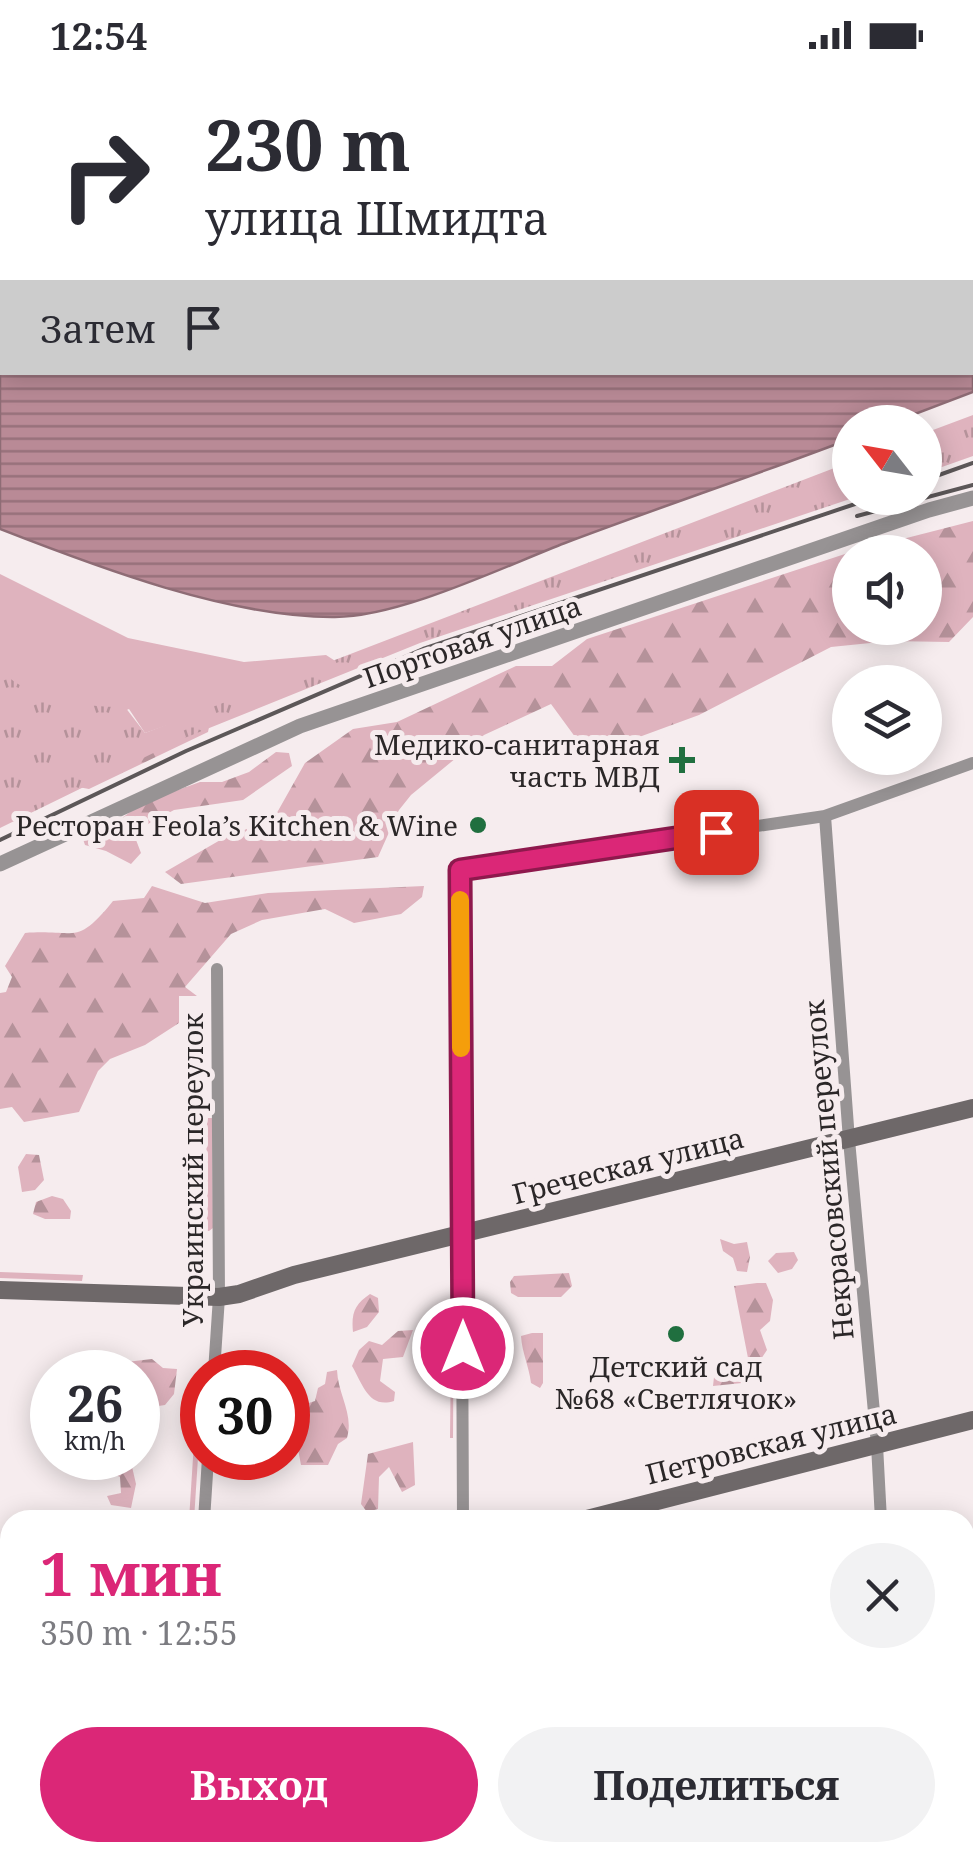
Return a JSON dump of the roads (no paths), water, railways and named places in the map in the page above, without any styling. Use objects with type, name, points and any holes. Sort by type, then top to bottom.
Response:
[{"type":"main road","name":"Греческая улица","points":[[0,1290],[219,1297],[238,1294],[294,1274],[973,1108]]},
{"type":"main road","name":"Петровская улица","points":[[622,1510],[973,1420]]},
{"type":"street","name":"Портовая улица","points":[[0,864],[300,726],[910,516],[973,498]]},
{"type":"street","points":[[463,1510],[460,870],[825,816],[973,763]]},
{"type":"street","name":"Некрасовский переулок","points":[[825,816],[881,1510]]},
{"type":"street","name":"Украинский переулок","points":[[215,1350],[219,1297],[217,968]]},
{"type":"street","points":[[205,1510],[207,1480]]},
{"type":"railway","points":[[942,474],[973,463]]},
{"type":"railway","points":[[857,516],[973,485]]},
{"type":"railway","points":[[0,840],[186,751],[423,649],[832,512]]},
{"type":"place","name":"Медико-санитарная часть МВД","points":[[682,760]]},
{"type":"place","name":"Ресторан Feola’s Kitchen & Wine","points":[[478,825]]},
{"type":"place","name":"Детский сад №68 «Светлячок»","points":[[676,1334]]}]
